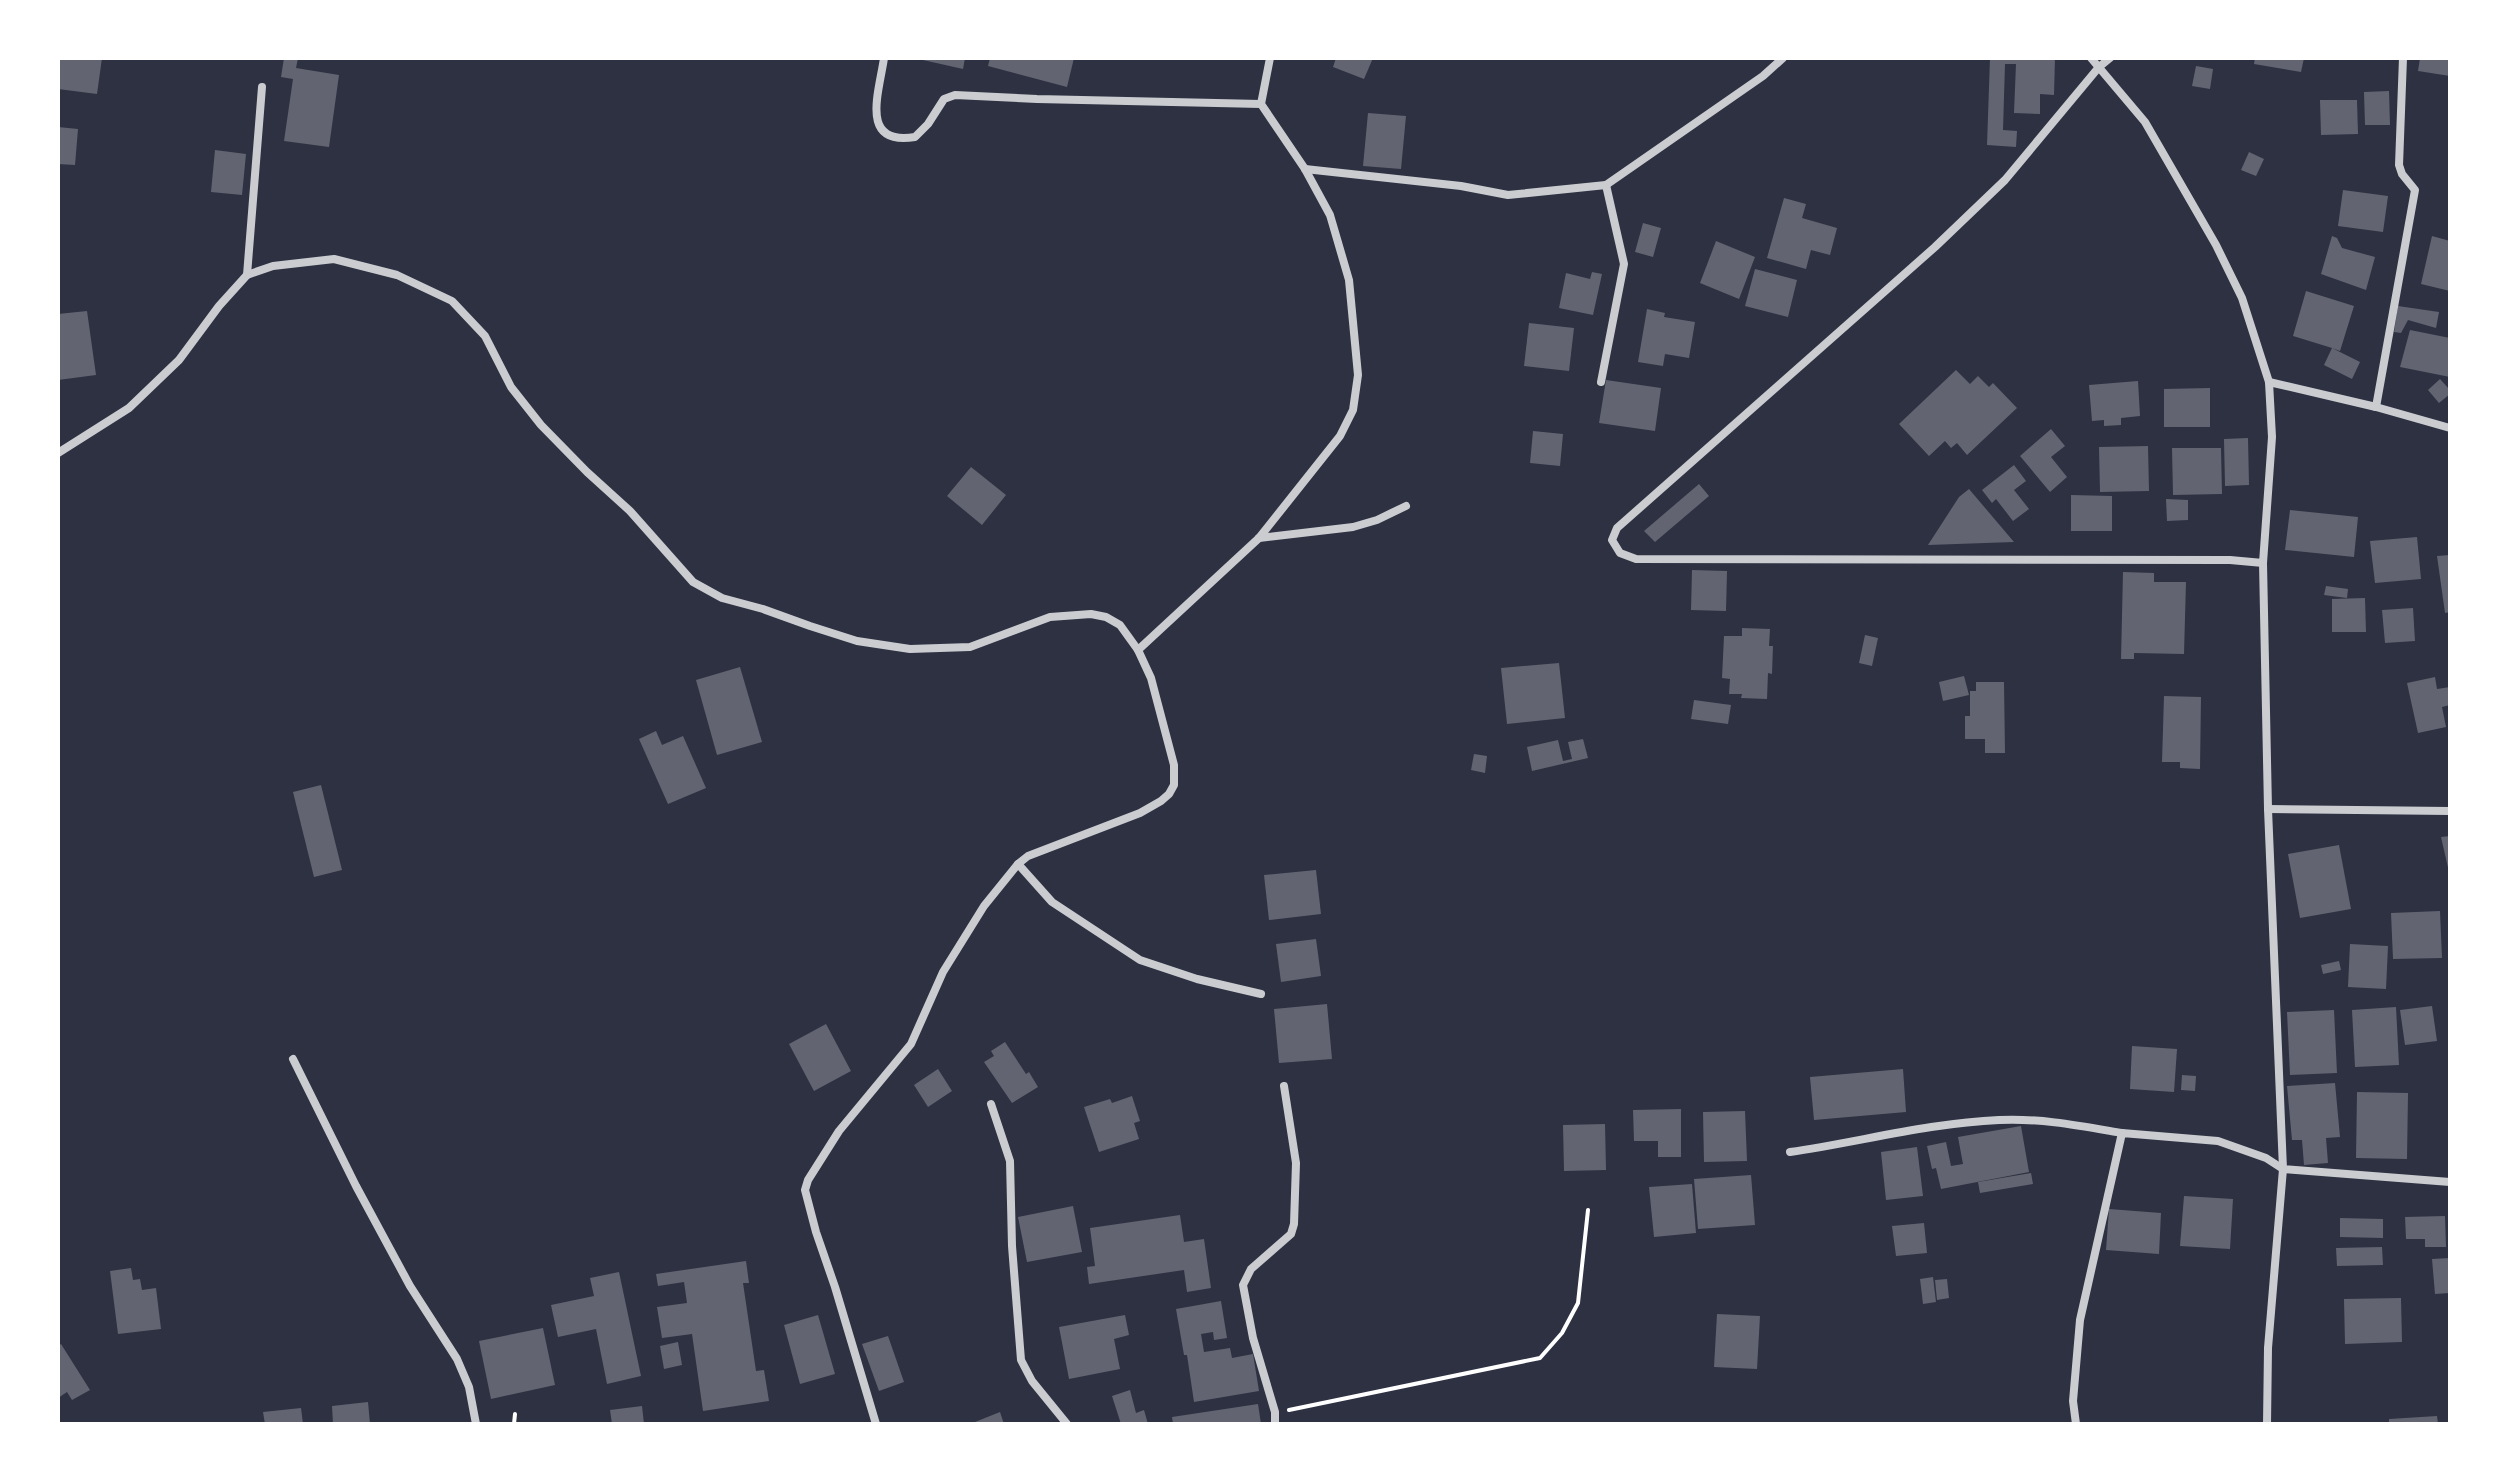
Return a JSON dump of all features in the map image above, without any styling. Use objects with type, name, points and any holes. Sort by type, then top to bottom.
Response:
[{"type":"street","points":[[884,58],[876,122],[883,133],[893,139],[915,137],[928,124],[944,99],[955,95],[1261,104]]},
{"type":"street","points":[[1138,650],[1259,538],[1340,436],[1353,410],[1358,375],[1349,280],[1330,215],[1305,169],[1261,104],[1270,58]]},
{"type":"street","points":[[1305,169],[1461,186],[1508,195],[1606,185],[1763,76],[1783,58]]},
{"type":"street","points":[[2091,58],[2145,122],[2216,245],[2242,298],[2269,382],[2272,437],[2263,563],[2268,809],[2283,1169],[2268,1348],[2267,1424]]},
{"type":"street","points":[[2110,58],[2099,67],[2005,180],[1935,247],[1617,528],[1612,540],[1620,553],[1636,559],[2230,560],[2263,563]]},
{"type":"street","points":[[2376,407],[2415,190],[2400,169],[2403,58]]},
{"type":"street","points":[[247,275],[262,87]]},
{"type":"street","points":[[1601,382],[1624,264],[1606,185]]},
{"type":"street","points":[[58,453],[129,408],[179,360],[219,306],[247,275],[287,263],[334,259],[397,275],[452,301],[485,336],[511,387],[541,425],[630,511],[693,582],[722,598],[857,641],[910,649],[970,647],[1050,617],[1091,614],[1106,617],[1120,625],[1138,650],[1151,678],[1176,777],[1169,794],[1140,813],[1054,845],[1028,856],[1018,864],[984,906],[943,972],[911,1044],[839,1131],[808,1180],[805,1190],[816,1232],[876,1424]]},
{"type":"street","points":[[2269,382],[2450,428]]},
{"type":"street","points":[[1259,538],[1353,527],[1406,506]]},
{"type":"street","points":[[2268,809],[2450,811]]},
{"type":"street","points":[[1018,864],[1052,902],[1140,960],[1197,979],[1261,994]]},
{"type":"street","points":[[293,1059],[403,1273],[457,1359],[469,1387],[476,1424]]},
{"type":"street","points":[[1275,1424],[1275,1412],[1253,1338],[1243,1285],[1251,1269],[1291,1234],[1294,1224],[1296,1163],[1284,1086]]},
{"type":"street","points":[[991,1104],[1010,1161],[1012,1246],[1021,1360],[1026,1373],[1067,1424]]},
{"type":"street","points":[[1790,1152],[1944,1126],[1999,1120],[2058,1122],[2122,1133],[2218,1141],[2266,1158],[2283,1169],[2450,1182]]},
{"type":"street","points":[[2076,1424],[2073,1401],[2080,1320],[2122,1133]]},
{"type":"path","points":[[1275,1412],[1540,1358],[1562,1333],[1578,1303],[1588,1210]]},
{"type":"path","points":[[514,1424],[515,1414]]},
{"type":"building","points":[[58,58],[102,58],[97,94],[58,89]]},
{"type":"building","points":[[284,58],[298,58],[296,68],[339,75],[329,147],[284,141],[293,79],[281,77]]},
{"type":"building","points":[[914,58],[965,58],[963,69]]},
{"type":"building","points":[[990,58],[1074,58],[1067,87],[988,66]]},
{"type":"building","points":[[1336,58],[1373,58],[1364,79],[1333,67]]},
{"type":"building","points":[[1990,58],[2055,58],[2054,95],[2040,94],[2040,114],[2014,113],[2016,64],[2005,64],[2003,130],[2017,131],[2016,147],[1987,145]]},
{"type":"building","points":[[2255,58],[2304,58],[2301,72],[2254,64]]},
{"type":"building","points":[[2420,58],[2450,58],[2450,76],[2418,71]]},
{"type":"building","points":[[2196,66],[2213,69],[2210,89],[2192,86]]},
{"type":"building","points":[[2389,91],[2390,125],[2365,125],[2364,92]]},
{"type":"building","points":[[2320,100],[2357,100],[2358,134],[2321,135]]},
{"type":"building","points":[[1368,113],[1406,116],[1401,169],[1363,166]]},
{"type":"building","points":[[58,127],[78,129],[75,165],[58,164]]},
{"type":"building","points":[[215,150],[246,154],[242,195],[211,192]]},
{"type":"building","points":[[2249,152],[2264,159],[2256,176],[2241,170]]},
{"type":"building","points":[[2343,190],[2388,196],[2383,232],[2338,226]]},
{"type":"building","points":[[1784,198],[1806,204],[1802,218],[1837,228],[1830,255],[1811,250],[1806,269],[1767,258]]},
{"type":"building","points":[[1643,223],[1661,228],[1653,257],[1635,252]]},
{"type":"building","points":[[2332,236],[2337,238],[2342,248],[2375,257],[2366,290],[2321,274]]},
{"type":"building","points":[[2432,236],[2450,241],[2450,291],[2421,284]]},
{"type":"building","points":[[1716,241],[1755,257],[1739,299],[1700,283]]},
{"type":"building","points":[[1755,269],[1797,280],[1788,317],[1745,306]]},
{"type":"building","points":[[1592,272],[1602,274],[1593,315],[1559,308],[1566,273],[1590,279]]},
{"type":"building","points":[[2306,291],[2354,306],[2340,351],[2293,336]]},
{"type":"building","points":[[2398,306],[2439,312],[2436,328],[2408,320],[2401,333],[2394,332]]},
{"type":"building","points":[[1647,309],[1665,313],[1664,317],[1695,322],[1689,358],[1665,354],[1663,366],[1638,362]]},
{"type":"building","points":[[87,311],[96,375],[58,380],[58,314]]},
{"type":"building","points":[[1529,323],[1574,328],[1569,371],[1524,366]]},
{"type":"building","points":[[2410,330],[2450,338],[2450,377],[2400,367]]},
{"type":"building","points":[[2332,348],[2360,362],[2352,379],[2324,365]]},
{"type":"building","points":[[1956,370],[1970,384],[1978,376],[1989,387],[1993,383],[2017,408],[1967,455],[1957,443],[1951,448],[1945,441],[1929,456],[1899,424]]},
{"type":"building","points":[[2440,379],[2450,394],[2439,403],[2428,390]]},
{"type":"building","points":[[1606,380],[1661,388],[1655,431],[1599,423]]},
{"type":"building","points":[[2138,381],[2140,416],[2121,418],[2121,425],[2104,426],[2104,420],[2092,421],[2089,385]]},
{"type":"building","points":[[2210,388],[2210,427],[2164,427],[2164,389]]},
{"type":"building","points":[[2051,429],[2065,446],[2051,457],[2067,477],[2050,492],[2020,456]]},
{"type":"building","points":[[1533,431],[1563,434],[1560,466],[1530,463]]},
{"type":"building","points":[[2248,438],[2249,485],[2225,486],[2224,439]]},
{"type":"building","points":[[2148,446],[2149,491],[2100,492],[2099,447]]},
{"type":"building","points":[[2172,448],[2221,448],[2222,494],[2173,495]]},
{"type":"building","points":[[2014,465],[2026,481],[2014,490],[2029,509],[2013,521],[1996,499],[1992,503],[1982,490]]},
{"type":"building","points":[[971,467],[1006,495],[982,525],[947,496]]},
{"type":"building","points":[[1699,484],[1709,496],[1655,542],[1644,531]]},
{"type":"building","points":[[1969,489],[2014,542],[1928,545],[1959,497]]},
{"type":"building","points":[[2071,495],[2112,496],[2112,531],[2071,531]]},
{"type":"building","points":[[2166,499],[2188,500],[2188,520],[2167,521]]},
{"type":"building","points":[[2290,510],[2358,517],[2354,557],[2285,550]]},
{"type":"building","points":[[2417,537],[2421,579],[2375,583],[2370,541]]},
{"type":"building","points":[[2450,555],[2450,612],[2445,613],[2437,556]]},
{"type":"building","points":[[1692,570],[1727,571],[1726,611],[1691,610]]},
{"type":"building","points":[[2123,572],[2154,573],[2154,582],[2186,582],[2184,654],[2134,653],[2134,659],[2121,659]]},
{"type":"building","points":[[2326,586],[2348,589],[2347,598],[2324,595]]},
{"type":"building","points":[[2365,598],[2366,632],[2332,632],[2332,599]]},
{"type":"building","points":[[2413,608],[2415,641],[2385,643],[2382,610]]},
{"type":"building","points":[[1742,628],[1770,629],[1772,674],[1768,673],[1767,699],[1741,698],[1742,694],[1729,694],[1730,679],[1722,678],[1724,636],[1742,636]]},
{"type":"building","points":[[1865,635],[1878,638],[1872,666],[1859,663]]},
{"type":"building","points":[[1559,663],[1565,718],[1507,724],[1501,668]]},
{"type":"building","points":[[740,667],[762,742],[717,755],[696,680]]},
{"type":"building","points":[[1964,676],[1969,695],[1943,701],[1939,682]]},
{"type":"building","points":[[2435,677],[2437,689],[2450,687],[2450,705],[2442,707],[2446,727],[2418,733],[2407,683]]},
{"type":"building","points":[[1976,682],[2004,682],[2005,753],[1985,753],[1985,739],[1965,739],[1965,716],[1970,716],[1970,691],[1976,691]]},
{"type":"building","points":[[2164,696],[2201,697],[2200,769],[2180,768],[2180,762],[2162,762]]},
{"type":"building","points":[[1694,700],[1731,705],[1728,724],[1691,719]]},
{"type":"building","points":[[656,731],[662,745],[683,736],[706,788],[668,804],[639,739]]},
{"type":"building","points":[[1583,739],[1588,758],[1532,771],[1527,747],[1558,740],[1563,761],[1572,759],[1568,742]]},
{"type":"building","points":[[1474,754],[1487,756],[1485,773],[1471,770]]},
{"type":"building","points":[[321,785],[342,870],[314,877],[293,792]]},
{"type":"building","points":[[2450,836],[2450,872],[2449,872],[2441,837]]},
{"type":"building","points":[[2339,845],[2351,909],[2300,918],[2288,854]]},
{"type":"building","points":[[1316,870],[1321,914],[1269,920],[1264,875]]},
{"type":"building","points":[[2440,911],[2442,958],[2393,959],[2391,913]]},
{"type":"building","points":[[1316,939],[1321,976],[1281,982],[1276,944]]},
{"type":"building","points":[[2350,944],[2388,946],[2386,989],[2348,987]]},
{"type":"building","points":[[2339,961],[2341,970],[2323,974],[2321,965]]},
{"type":"building","points":[[1327,1004],[1332,1059],[1279,1063],[1274,1009]]},
{"type":"building","points":[[2432,1006],[2437,1041],[2405,1045],[2400,1010]]},
{"type":"building","points":[[2396,1007],[2399,1065],[2355,1067],[2352,1010]]},
{"type":"building","points":[[2334,1010],[2337,1073],[2290,1075],[2287,1012]]},
{"type":"building","points":[[826,1024],[851,1071],[814,1091],[789,1044]]},
{"type":"building","points":[[1005,1042],[1038,1087],[1012,1103],[984,1062],[994,1056],[991,1051]]},
{"type":"building","points":[[2132,1046],[2177,1049],[2174,1092],[2130,1089]]},
{"type":"building","points":[[938,1069],[952,1091],[928,1107],[914,1085]]},
{"type":"building","points":[[1903,1069],[1906,1112],[1814,1120],[1810,1077]]},
{"type":"building","points":[[2182,1075],[2196,1076],[2195,1091],[2181,1090]]},
{"type":"building","points":[[2335,1083],[2340,1137],[2326,1138],[2328,1163],[2304,1165],[2302,1140],[2292,1140],[2287,1086]]},
{"type":"building","points":[[2357,1092],[2408,1093],[2407,1159],[2356,1158]]},
{"type":"building","points":[[1132,1096],[1140,1121],[1134,1123],[1139,1139],[1099,1152],[1084,1107]]},
{"type":"building","points":[[1681,1109],[1681,1157],[1658,1157],[1658,1141],[1634,1141],[1633,1110]]},
{"type":"building","points":[[1745,1111],[1747,1161],[1704,1162],[1703,1112]]},
{"type":"building","points":[[1605,1124],[1606,1170],[1564,1171],[1563,1125]]},
{"type":"building","points":[[2021,1126],[2029,1172],[1941,1189],[1927,1146],[1946,1142],[1951,1166],[1963,1164],[1958,1137]]},
{"type":"building","points":[[1917,1147],[1923,1196],[1886,1200],[1881,1152]]},
{"type":"building","points":[[2031,1173],[2033,1184],[1980,1193],[1978,1182]]},
{"type":"building","points":[[1751,1175],[1755,1225],[1698,1229],[1694,1179]]},
{"type":"building","points":[[1692,1184],[1696,1233],[1654,1237],[1649,1187]]},
{"type":"building","points":[[2184,1196],[2233,1199],[2230,1249],[2180,1246]]},
{"type":"building","points":[[1073,1206],[1082,1252],[1027,1262],[1018,1217]]},
{"type":"building","points":[[2109,1209],[2161,1213],[2159,1254],[2106,1250]]},
{"type":"building","points":[[1180,1215],[1184,1242],[1204,1239],[1211,1288],[1187,1292],[1184,1270],[1089,1284],[1087,1267],[1095,1266],[1090,1228]]},
{"type":"building","points":[[2445,1216],[2446,1247],[2425,1247],[2425,1239],[2406,1239],[2405,1217]]},
{"type":"building","points":[[2340,1218],[2383,1219],[2383,1238],[2340,1237]]},
{"type":"building","points":[[1924,1223],[1927,1253],[1896,1256],[1892,1226]]},
{"type":"building","points":[[2382,1247],[2383,1265],[2337,1266],[2336,1248]]},
{"type":"building","points":[[2450,1258],[2450,1293],[2435,1294],[2432,1259]]},
{"type":"building","points":[[746,1261],[749,1283],[743,1283],[756,1371],[764,1370],[769,1401],[703,1411],[692,1334],[662,1338],[657,1307],[687,1303],[684,1282],[658,1286],[656,1274]]},
{"type":"building","points":[[131,1268],[133,1280],[140,1279],[142,1290],[156,1288],[161,1329],[118,1334],[110,1271]]},
{"type":"building","points":[[619,1272],[641,1376],[607,1384],[596,1329],[558,1337],[551,1305],[594,1296],[590,1278]]},
{"type":"building","points":[[1933,1277],[1936,1302],[1923,1304],[1920,1279]]},
{"type":"building","points":[[1947,1279],[1949,1298],[1937,1300],[1935,1280]]},
{"type":"building","points":[[2401,1298],[2402,1342],[2345,1344],[2344,1299]]},
{"type":"building","points":[[1221,1301],[1227,1338],[1214,1340],[1213,1332],[1201,1334],[1204,1352],[1230,1348],[1232,1358],[1253,1354],[1259,1391],[1194,1402],[1176,1309]]},
{"type":"building","points":[[1717,1314],[1760,1316],[1757,1369],[1714,1367]]},
{"type":"building","points":[[818,1315],[835,1374],[800,1384],[784,1325]]},
{"type":"building","points":[[1125,1315],[1129,1335],[1114,1339],[1120,1369],[1069,1379],[1059,1327]]},
{"type":"building","points":[[543,1328],[555,1385],[491,1399],[479,1341]]},
{"type":"building","points":[[888,1336],[904,1382],[879,1391],[862,1344]]},
{"type":"building","points":[[678,1342],[682,1365],[664,1369],[660,1346]]},
{"type":"building","points":[[61,1344],[90,1390],[72,1400],[67,1392],[58,1398],[58,1346]]},
{"type":"building","points":[[1130,1390],[1136,1413],[1144,1410],[1148,1424],[1121,1424],[1112,1396]]},
{"type":"building","points":[[368,1402],[370,1424],[333,1424],[332,1406]]},
{"type":"building","points":[[1258,1404],[1261,1424],[1173,1424],[1172,1417]]},
{"type":"building","points":[[642,1406],[644,1424],[612,1424],[610,1410]]},
{"type":"building","points":[[301,1408],[303,1424],[265,1424],[263,1412]]},
{"type":"building","points":[[1000,1412],[1004,1424],[970,1424]]},
{"type":"building","points":[[2437,1416],[2438,1424],[2389,1424],[2389,1419]]}]
